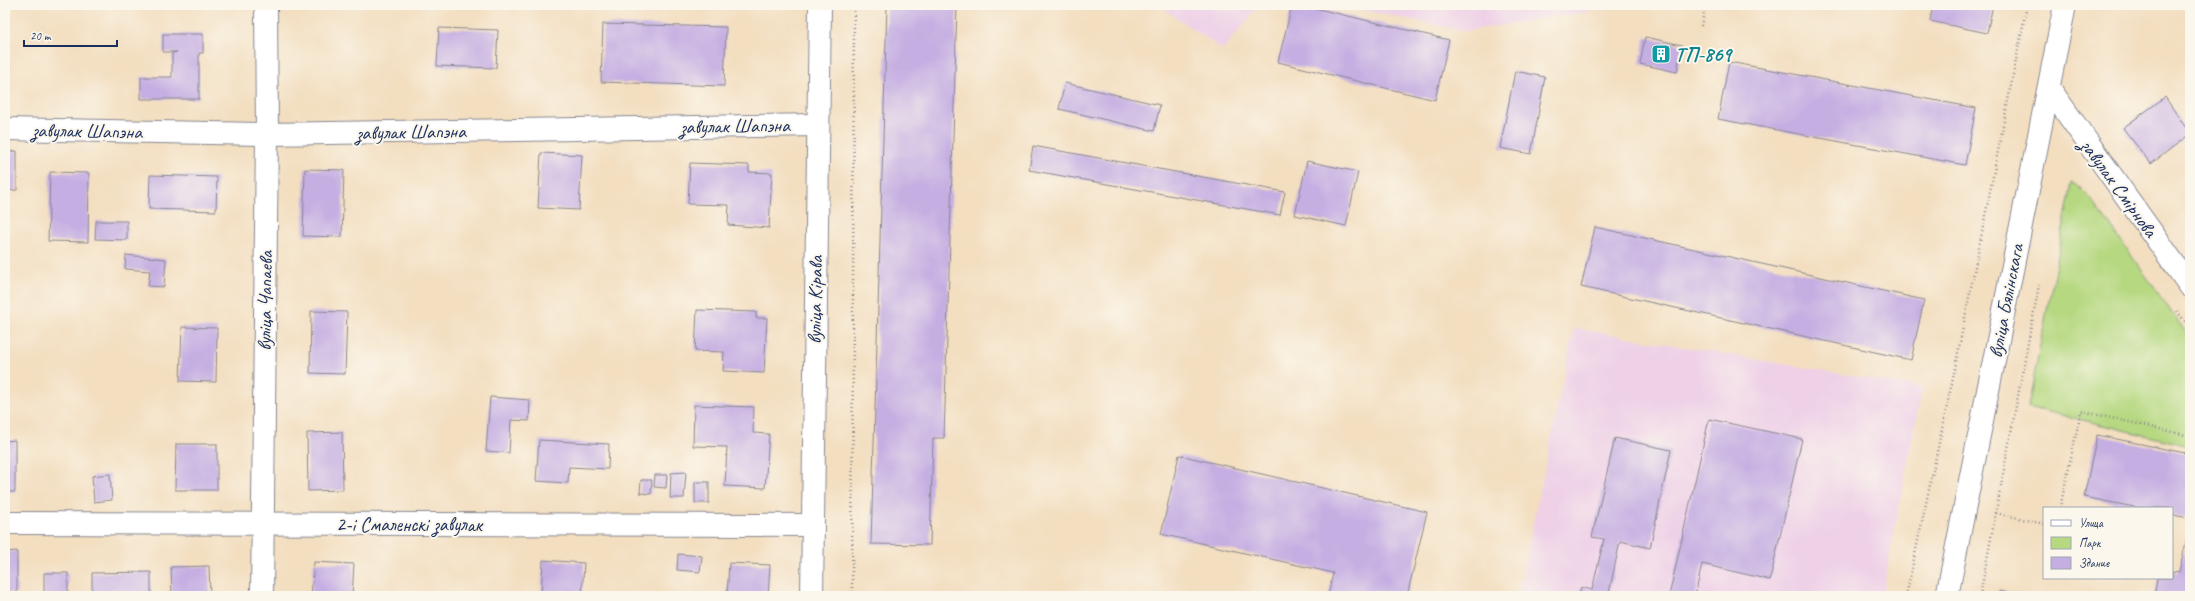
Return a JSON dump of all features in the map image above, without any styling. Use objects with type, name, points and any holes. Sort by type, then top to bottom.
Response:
[{"type":"street","name":"вуліца Чапаева","points":[[262,596],[267,134],[266,5]]},
{"type":"street","name":"вуліца Кірава","points":[[812,596],[817,125],[820,5]]},
{"type":"street","name":"вуліца Бялінскага","points":[[1947,596],[2065,5]]},
{"type":"street","name":"завулак Смірнова","points":[[2048,88],[2190,286]]},
{"type":"street","name":"завулак Шапэна","points":[[5,129],[267,134],[817,125]]},
{"type":"street","name":"2-і Смаленскі завулак","points":[[5,523],[812,525]]},
{"type":"path","points":[[852,596],[854,5]]},
{"type":"path","points":[[1701,26],[1706,5]]},
{"type":"path","points":[[1906,596],[1953,378],[2027,5]]},
{"type":"path","points":[[2060,507],[2081,411],[2190,436]]},
{"type":"path","points":[[1996,513],[2043,524]]},
{"type":"shaded area","points":[[1158,5],[1259,5],[1223,50]]},
{"type":"shaded area","points":[[1337,5],[1590,5],[1587,12],[1466,31]]},
{"type":"shaded area","points":[[1574,328],[1922,388],[1882,596],[1518,596]]},
{"type":"green space","points":[[2072,183],[2077,185],[2091,199],[2190,338],[2190,446],[2028,407]]},
{"type":"building","points":[[887,5],[957,5],[944,438],[933,438],[930,545],[871,544]]},
{"type":"building","points":[[1292,5],[1302,5],[1449,40],[1435,100],[1278,62]]},
{"type":"building","points":[[1933,5],[1993,5],[1987,33],[1930,21]]},
{"type":"building","points":[[603,24],[726,27],[724,86],[601,82]]},
{"type":"building","points":[[439,28],[498,30],[496,68],[437,66]]},
{"type":"building","points":[[163,34],[203,34],[203,53],[199,53],[199,99],[141,99],[141,77],[172,77],[172,53],[177,52],[163,52]]},
{"type":"building","name":"ТП-869","points":[[1645,37],[1682,45],[1677,72],[1640,64]]},
{"type":"building","points":[[1729,62],[1976,108],[1965,165],[1718,119]]},
{"type":"building","points":[[1515,71],[1545,77],[1531,154],[1500,148]]},
{"type":"building","points":[[1065,83],[1160,105],[1154,131],[1059,109]]},
{"type":"building","points":[[2165,97],[2190,134],[2151,164],[2123,128]]},
{"type":"building","points":[[1033,146],[1285,192],[1280,215],[1029,170]]},
{"type":"building","points":[[17,151],[17,190],[5,191],[5,152]]},
{"type":"building","points":[[541,153],[582,155],[579,210],[538,208]]},
{"type":"building","points":[[1307,161],[1358,172],[1346,226],[1295,215]]},
{"type":"building","points":[[690,163],[749,165],[749,172],[772,173],[769,228],[728,225],[729,205],[688,204]]},
{"type":"building","points":[[305,169],[344,170],[342,237],[303,236]]},
{"type":"building","points":[[50,172],[89,173],[88,242],[48,241]]},
{"type":"building","points":[[150,175],[217,177],[216,211],[149,209]]},
{"type":"building","points":[[96,221],[127,221],[127,240],[95,239]]},
{"type":"building","points":[[1595,227],[1924,300],[1911,360],[1581,287]]},
{"type":"building","points":[[126,255],[166,259],[164,287],[148,286],[150,271],[125,269]]},
{"type":"building","points":[[697,310],[756,312],[756,318],[767,318],[764,373],[723,371],[724,352],[695,351]]},
{"type":"building","points":[[311,311],[347,312],[345,374],[310,373]]},
{"type":"building","points":[[182,327],[217,328],[216,382],[180,381]]},
{"type":"building","points":[[490,397],[530,400],[529,421],[511,420],[509,453],[486,451]]},
{"type":"building","points":[[694,405],[754,407],[753,433],[769,434],[765,488],[725,486],[727,447],[693,446]]},
{"type":"building","points":[[1709,419],[1802,439],[1770,580],[1702,564],[1695,596],[1669,596]]},
{"type":"building","points":[[342,432],[343,490],[308,491],[307,433]]},
{"type":"building","points":[[2097,435],[2190,454],[2190,518],[2173,515],[2173,507],[2134,507],[2084,497]]},
{"type":"building","points":[[1615,438],[1671,450],[1650,548],[1620,541],[1609,593],[1618,596],[1579,596],[1581,587],[1592,590],[1604,539],[1592,537]]},
{"type":"building","points":[[15,440],[15,492],[5,492],[5,441]]},
{"type":"building","points":[[539,440],[609,444],[608,469],[569,467],[568,483],[536,481]]},
{"type":"building","points":[[176,444],[217,444],[217,490],[175,490]]},
{"type":"building","points":[[1179,455],[1427,512],[1407,596],[1328,596],[1333,573],[1161,534]]},
{"type":"building","points":[[686,472],[684,498],[670,498],[671,473]]},
{"type":"building","points":[[110,474],[112,500],[94,502],[92,476]]},
{"type":"building","points":[[655,475],[667,475],[666,488],[654,487]]},
{"type":"building","points":[[641,480],[652,480],[651,494],[640,493]]},
{"type":"building","points":[[695,482],[709,482],[709,503],[695,503]]},
{"type":"building","points":[[2190,525],[2190,596],[2154,596],[2157,579],[2173,579],[2173,571],[2179,572]]},
{"type":"building","points":[[17,551],[17,593],[5,593],[5,552]]},
{"type":"building","points":[[678,554],[702,556],[700,572],[677,570]]},
{"type":"building","points":[[543,560],[584,563],[582,596],[541,596]]},
{"type":"building","points":[[314,562],[354,564],[352,596],[311,596]]},
{"type":"building","points":[[729,563],[770,565],[768,596],[727,596]]},
{"type":"building","points":[[209,566],[210,596],[172,596],[171,567]]},
{"type":"building","points":[[151,572],[151,596],[92,596],[92,573]]},
{"type":"building","points":[[44,573],[68,573],[68,596],[44,596]]},
{"type":"building","points":[[1999,591],[2022,595],[2022,596],[1998,596]]},
{"type":"place","name":"ТП-869","points":[[1661,54]]}]
